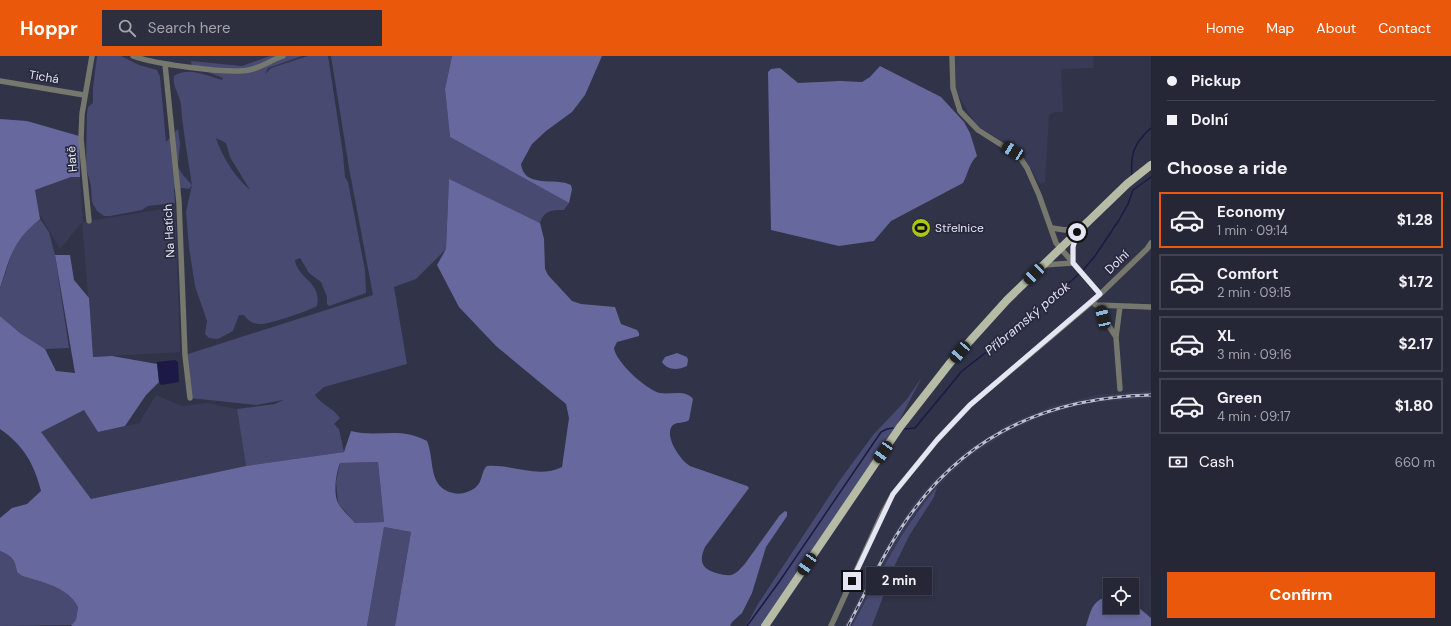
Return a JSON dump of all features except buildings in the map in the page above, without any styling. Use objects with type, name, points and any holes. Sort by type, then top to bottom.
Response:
[{"type":"main road","points":[[765,626],[853,495],[924,394],[979,330],[1059,248],[1127,184],[1151,165]]},
{"type":"street","name":"Hatě","points":[[89,221],[81,139],[84,95],[92,56]]},
{"type":"street","points":[[133,56],[165,64],[239,72],[254,69],[283,56]]},
{"type":"street","points":[[952,56],[953,88],[960,111],[978,130],[1018,156],[1033,181],[1059,248],[1100,294]]},
{"type":"street","name":"Na Hatích","points":[[165,64],[179,202],[185,355],[190,398]]},
{"type":"street","name":"Tichá","points":[[0,81],[84,95]]},
{"type":"street","points":[[1052,228],[1064,230],[1079,229],[1073,247],[1073,263]]},
{"type":"street","name":"Dolní","points":[[831,626],[883,512],[899,485],[937,440],[970,405],[1092,302],[1147,249],[1151,243]]},
{"type":"street","points":[[1043,265],[1073,263]]},
{"type":"street","points":[[1092,302],[1100,306],[1151,306]]},
{"type":"street","points":[[1100,306],[1103,317],[1116,337]]},
{"type":"street","points":[[1120,306],[1116,337],[1120,389]]},
{"type":"shaded area","points":[[97,56],[121,56],[139,65],[157,70],[160,77],[166,142],[178,129],[180,144],[178,167],[192,185],[189,189],[174,189],[175,203],[148,206],[142,210],[110,216],[104,216],[97,211],[92,202],[91,186],[86,167],[87,114],[88,107],[93,103],[93,88]]},
{"type":"shaded area","points":[[270,56],[302,56],[268,68],[265,74],[271,68],[308,56],[328,56],[343,154],[345,177],[348,182],[365,270],[366,293],[329,306],[327,304],[327,297],[321,282],[309,273],[300,258],[295,260],[297,267],[316,291],[318,298],[317,306],[307,311],[264,324],[253,323],[244,315],[239,315],[233,331],[218,339],[209,338],[205,334],[207,321],[195,286],[189,247],[186,212],[192,185],[181,105],[174,84],[174,76],[180,73],[192,72],[222,80],[223,78],[192,66],[191,61],[242,66]],"holes":[[[216,138],[226,143],[230,157],[250,190],[239,179],[230,166]]]},
{"type":"shaded area","points":[[331,56],[452,56],[445,89],[450,137],[569,203],[564,210],[546,213],[540,223],[449,180],[446,249],[416,279],[394,287],[407,364],[324,387],[315,395],[340,418],[334,424],[339,429],[344,452],[246,466],[237,409],[275,404],[283,400],[256,405],[190,398],[185,355],[373,295],[349,168]]},
{"type":"shaded area","points":[[452,56],[602,56],[585,95],[572,112],[546,131],[532,144],[521,164],[523,172],[534,180],[571,185],[572,189],[569,203],[450,137],[445,89]]},
{"type":"shaded area","points":[[955,56],[1093,56],[1093,68],[1061,69],[1063,112],[1055,112],[1049,115],[1045,182],[1040,184],[1014,140],[1004,142],[976,125],[956,91]]},
{"type":"shaded area","points":[[880,66],[941,97],[964,122],[970,133],[977,156],[970,165],[963,183],[891,221],[874,241],[839,246],[771,230],[768,72],[771,69],[780,68],[798,83],[840,81],[862,82],[870,77]]},
{"type":"shaded area","points":[[0,119],[27,121],[79,136],[80,177],[71,177],[35,190],[40,219],[23,235],[18,242],[10,258],[0,288]]},
{"type":"shaded area","points":[[71,177],[80,177],[83,222],[175,207],[180,352],[93,357],[82,222],[60,249],[39,213],[35,190]]},
{"type":"shaded area","points":[[449,179],[540,223],[544,239],[545,269],[548,275],[572,301],[581,304],[615,307],[621,324],[637,330],[639,336],[617,342],[614,348],[616,354],[625,367],[647,387],[654,391],[660,393],[682,393],[693,399],[689,420],[674,424],[670,431],[672,442],[678,454],[690,466],[749,488],[705,547],[702,560],[707,569],[726,575],[731,575],[736,572],[744,565],[780,515],[785,511],[787,512],[787,516],[766,547],[752,593],[742,613],[732,622],[730,626],[395,626],[411,532],[384,527],[367,626],[71,626],[76,620],[78,607],[74,600],[54,586],[22,576],[17,572],[12,558],[0,551],[0,518],[12,508],[27,504],[41,491],[31,463],[21,448],[0,429],[0,316],[20,333],[45,349],[56,371],[75,373],[55,255],[70,255],[74,280],[89,298],[93,357],[112,356],[157,364],[159,382],[146,395],[125,426],[98,432],[84,410],[41,432],[91,499],[246,466],[344,452],[351,431],[361,433],[407,434],[427,441],[435,479],[445,490],[456,494],[465,493],[476,487],[480,482],[487,466],[544,472],[562,467],[569,418],[566,404],[496,346],[459,307],[437,265],[446,249]],"holes":[[[378,462],[384,522],[355,523],[340,506],[336,499],[335,489],[336,477],[340,463]]]},
{"type":"shaded area","points":[[40,219],[49,232],[55,255],[69,348],[45,349],[20,333],[0,316],[0,289],[14,247],[24,232]]},
{"type":"shaded area","points":[[677,353],[687,357],[687,366],[673,369],[664,365],[662,362],[665,357]]},
{"type":"shaded area","points":[[175,360],[178,362],[179,382],[161,385],[159,382],[157,362]]},
{"type":"shaded area","points":[[922,377],[897,425],[762,626],[746,626],[758,604],[840,480],[873,435],[907,399]]},
{"type":"shaded area","points":[[1151,391],[1151,398],[1098,402],[1069,408],[1040,417],[1011,430],[970,456],[937,487],[918,510],[888,558],[852,626],[844,626],[894,533],[912,506],[932,482],[966,451],[1008,424],[1052,406],[1097,395]]},
{"type":"shaded area","points":[[156,395],[182,406],[207,403],[237,409],[246,466],[91,499],[40,432],[84,410],[98,432],[139,423]]},
{"type":"shaded area","points":[[378,462],[384,522],[355,523],[338,503],[336,482],[340,463]]},
{"type":"shaded area","points":[[937,487],[934,497],[909,536],[895,565],[872,626],[852,626],[901,537],[924,503]]},
{"type":"shaded area","points":[[384,527],[411,532],[395,626],[367,626]]},
{"type":"shaded area","points":[[0,551],[12,558],[17,572],[22,576],[54,586],[74,600],[78,607],[76,620],[72,625],[0,626]]},
{"type":"shaded area","points":[[1103,599],[1103,614],[1139,614],[1139,608],[1151,618],[1151,626],[1086,626],[1089,615],[1098,601]]},
{"type":"waterway","points":[[1132,177],[1134,150],[1145,133],[1151,128]]},
{"type":"waterway","name":"Příbramský potok","points":[[1083,270],[1095,256],[1119,220],[1128,204],[1133,190],[1151,177]]},
{"type":"waterway","name":"Příbramský potok","points":[[905,429],[915,428],[962,371],[1024,323],[1080,273]]},
{"type":"waterway","name":"Příbramský potok","points":[[747,626],[779,582],[881,432],[893,428]]},
{"type":"railway","points":[[848,626],[879,565],[906,521],[939,480],[964,457],[991,438],[1020,423],[1050,411],[1116,397],[1151,395]]},
{"type":"place","name":"Střelnice","points":[[921,228]]},
{"type":"route","points":[[852,581],[883,512],[893,494],[937,440],[970,405],[1100,294],[1073,263],[1072,252],[1077,232]]}]
